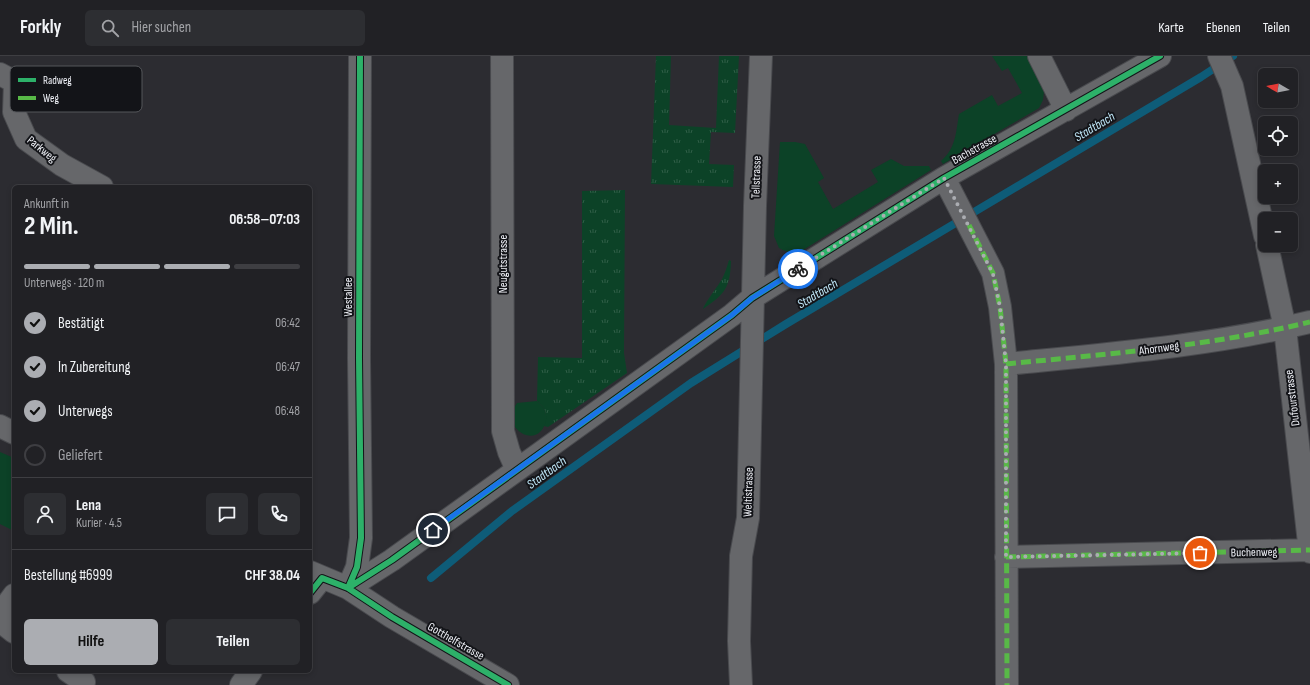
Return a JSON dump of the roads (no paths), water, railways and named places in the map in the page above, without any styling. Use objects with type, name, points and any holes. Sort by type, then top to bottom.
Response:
[{"type":"street","name":"Westallee","points":[[348,588],[357,567],[361,538],[359,366],[360,56]]},
{"type":"street","name":"Neugutstrasse","points":[[502,56],[503,431],[509,452],[517,470]]},
{"type":"street","name":"Tellstrasse","points":[[752,298],[761,56]]},
{"type":"street","points":[[1039,56],[1066,110]]},
{"type":"street","name":"Bachstrasse","points":[[348,588],[392,560],[732,315],[752,298],[948,187],[1066,110],[1160,56]]},
{"type":"street","points":[[1219,56],[1232,86],[1260,212]]},
{"type":"street","name":"Parkweg","points":[[0,74],[10,79]]},
{"type":"street","name":"Parkweg","points":[[14,112],[26,139],[62,165],[98,185]]},
{"type":"street","points":[[948,187],[993,274],[1000,307],[1006,364],[1006,557],[1008,685]]},
{"type":"street","name":"Dufourstrasse","points":[[1268,252],[1284,328],[1310,551]]},
{"type":"street","name":"Weltistrasse","points":[[740,685],[741,670],[739,641],[741,556],[748,518],[753,324],[752,298]]},
{"type":"street","name":"Ahornweg","points":[[1006,364],[1130,352],[1252,335],[1310,322]]},
{"type":"street","points":[[0,426],[12,432]]},
{"type":"street","name":"Buchenweg","points":[[1006,557],[1310,551]]},
{"type":"street","name":"Gotthelfstrasse","points":[[314,581],[348,588],[392,617],[508,685]]},
{"type":"street","points":[[0,614],[12,598]]},
{"type":"street","points":[[0,621],[12,630]]},
{"type":"street","points":[[241,685],[250,673]]},
{"type":"waterway","name":"Stadtbach","points":[[431,578],[512,511],[691,383],[786,324],[1201,77],[1233,56]]}]
